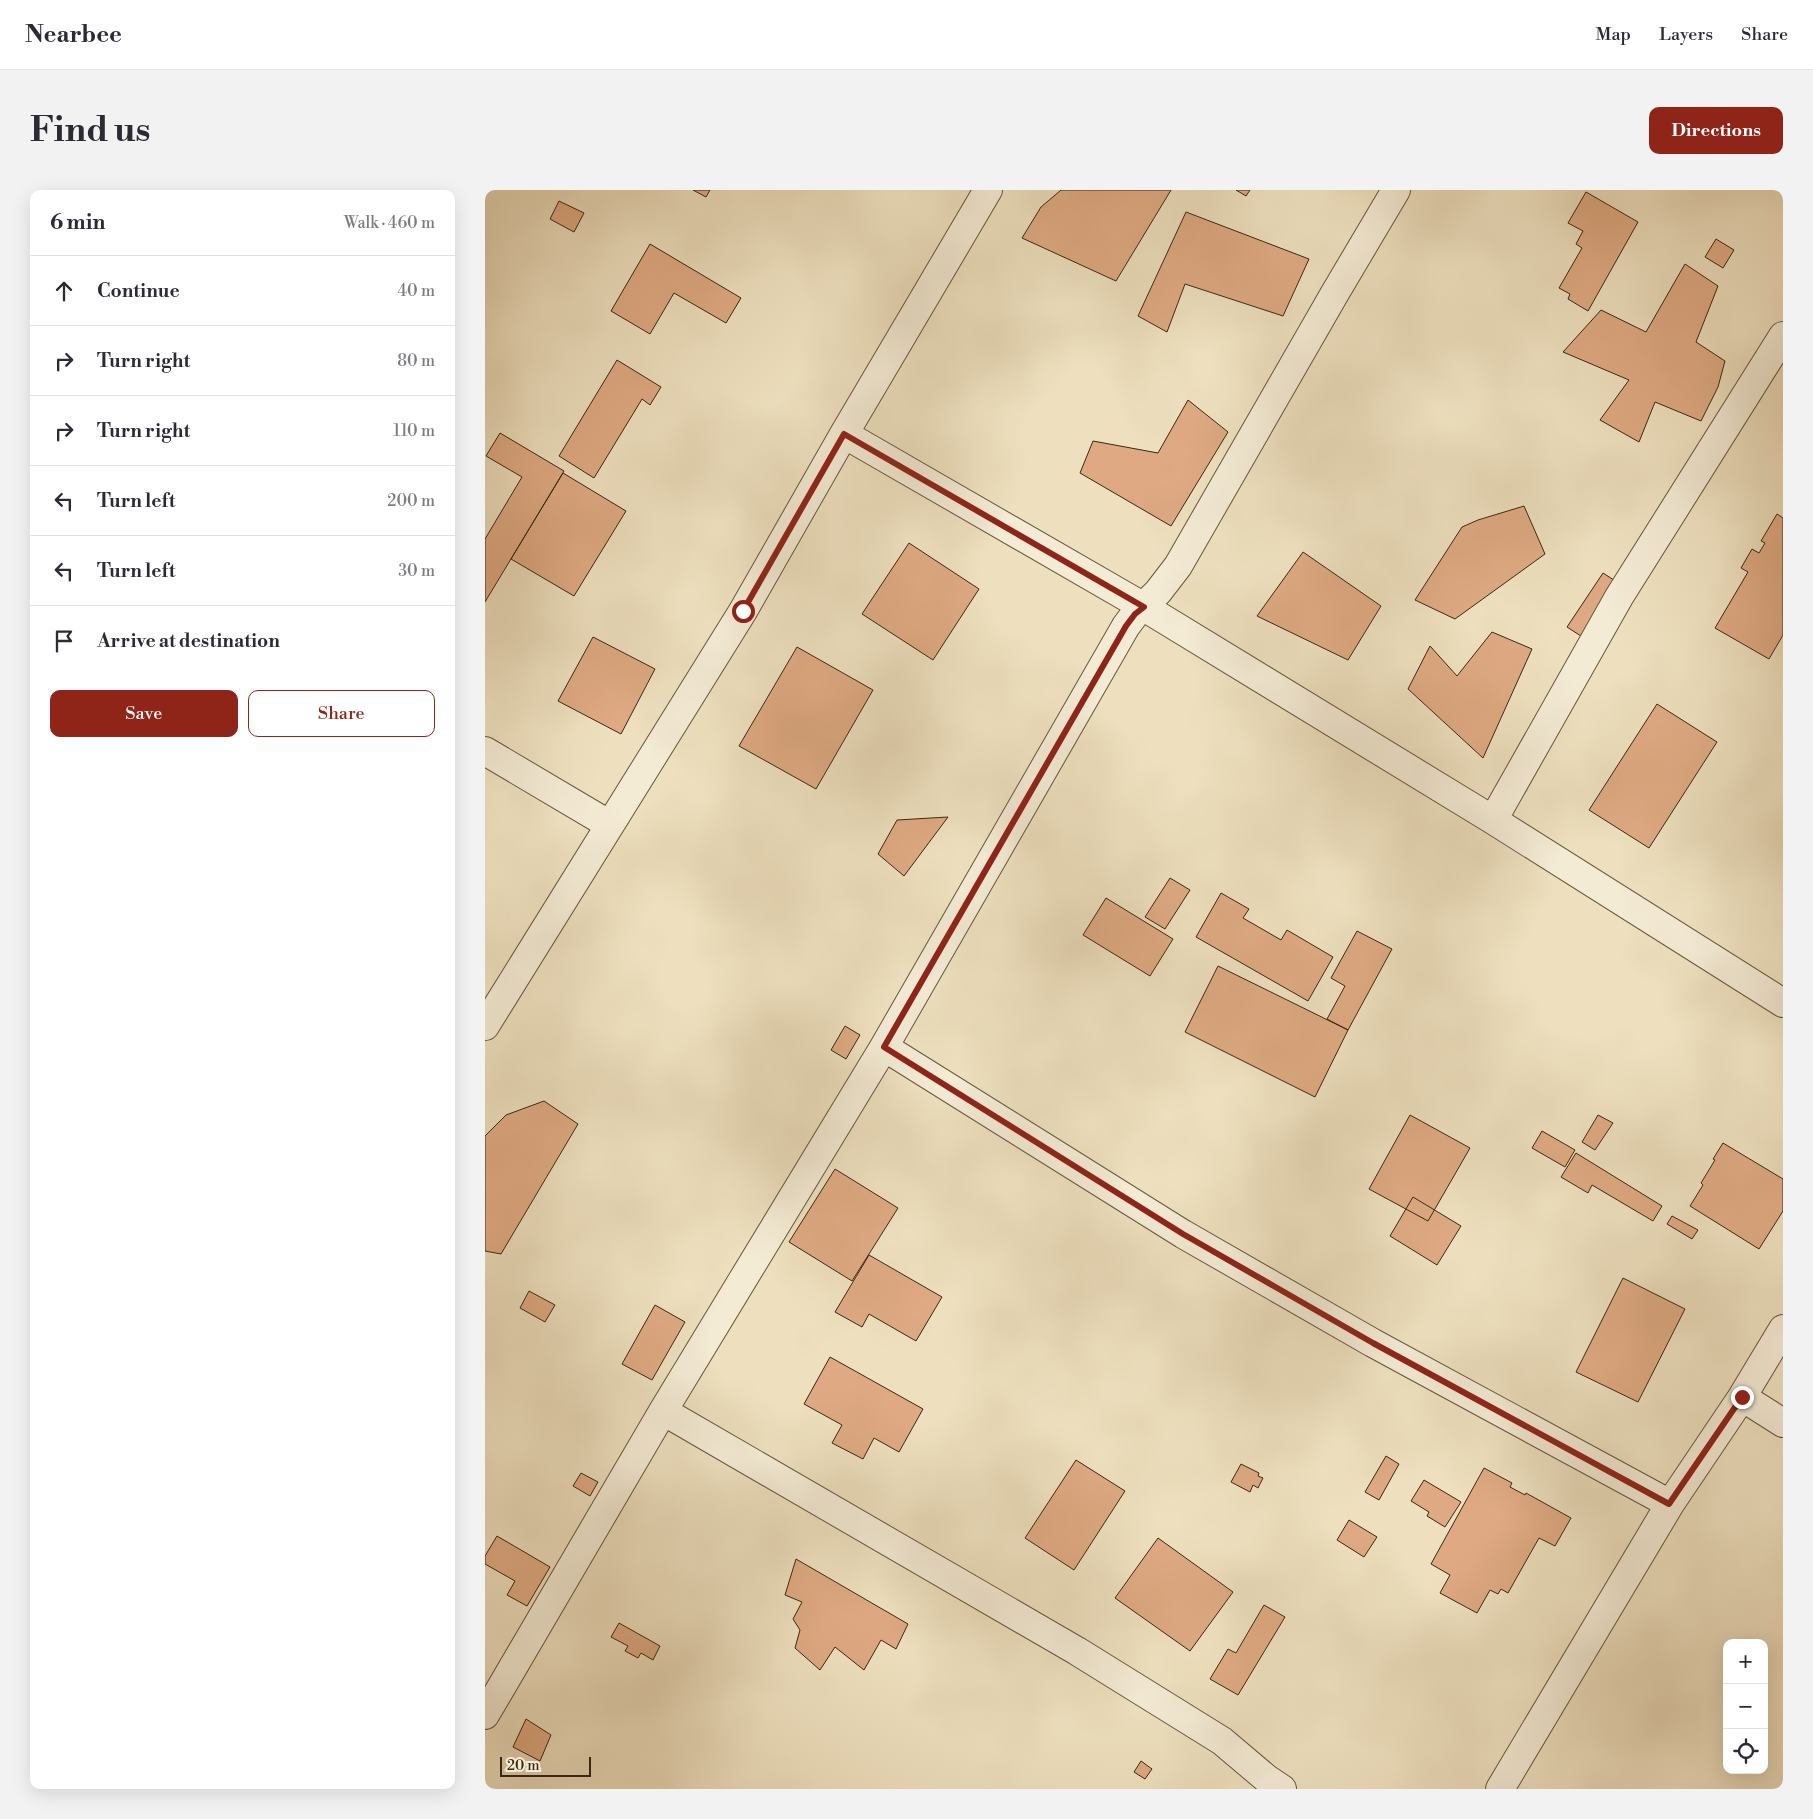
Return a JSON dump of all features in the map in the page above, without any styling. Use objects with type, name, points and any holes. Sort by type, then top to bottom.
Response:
[{"type":"street","points":[[485,1026],[743,611],[844,434],[988,190]]},
{"type":"street","points":[[485,1715],[663,1411],[884,1047],[1126,626],[1178,566],[1396,190]]},
{"type":"street","points":[[1493,820],[1619,597],[1783,336]]},
{"type":"street","points":[[844,434],[1144,607],[1493,820],[1783,1003]]},
{"type":"street","points":[[485,751],[610,825]]},
{"type":"street","points":[[884,1047],[1183,1234],[1373,1343],[1669,1504]]},
{"type":"street","points":[[1500,1789],[1669,1504],[1742,1397],[1783,1329]]},
{"type":"street","points":[[1742,1397],[1783,1423]]},
{"type":"street","points":[[663,1411],[1077,1651],[1222,1741],[1267,1779],[1282,1789]]},
{"type":"building","points":[[693,190],[710,190],[706,197]]},
{"type":"building","points":[[1061,190],[1171,190],[1116,281],[1022,238],[1041,207]]},
{"type":"building","points":[[1236,190],[1250,190],[1246,196]]},
{"type":"building","points":[[1586,192],[1638,222],[1588,311],[1568,299],[1570,294],[1559,288],[1582,248],[1576,244],[1583,231],[1568,223]]},
{"type":"building","points":[[559,201],[584,213],[574,232],[550,219]]},
{"type":"building","points":[[1186,212],[1309,259],[1283,316],[1185,284],[1167,332],[1138,316]]},
{"type":"building","points":[[1716,239],[1734,250],[1723,268],[1705,257]]},
{"type":"building","points":[[650,244],[741,298],[726,323],[674,293],[650,334],[611,311]]},
{"type":"building","points":[[1685,264],[1718,286],[1696,342],[1725,361],[1718,387],[1701,421],[1655,402],[1639,442],[1600,420],[1629,380],[1563,352],[1601,310],[1646,332]]},
{"type":"building","points":[[617,360],[661,387],[650,405],[642,399],[594,478],[559,456]]},
{"type":"building","points":[[1188,400],[1228,432],[1171,526],[1080,473],[1093,441],[1158,453]]},
{"type":"building","points":[[500,433],[564,471],[485,602],[485,539],[522,477],[486,456]]},
{"type":"building","points":[[563,473],[626,511],[574,596],[511,559]]},
{"type":"building","points":[[1524,506],[1545,554],[1455,619],[1415,600],[1462,527]]},
{"type":"building","points":[[1777,514],[1783,518],[1783,635],[1769,659],[1715,628],[1748,572],[1741,568],[1752,549],[1759,553],[1765,543],[1761,541]]},
{"type":"building","points":[[909,543],[979,589],[933,660],[862,614]]},
{"type":"building","points":[[1303,552],[1381,606],[1348,660],[1257,616]]},
{"type":"building","points":[[1603,573],[1620,584],[1584,638],[1567,627]]},
{"type":"building","points":[[1492,632],[1532,649],[1483,758],[1408,689],[1430,646],[1457,676]]},
{"type":"building","points":[[593,637],[655,669],[621,734],[558,701]]},
{"type":"building","points":[[797,647],[873,690],[816,789],[739,746]]},
{"type":"building","points":[[1657,704],[1717,742],[1649,848],[1589,810]]},
{"type":"building","points":[[948,817],[904,876],[878,854],[897,820]]},
{"type":"building","points":[[1170,878],[1190,890],[1165,929],[1145,917]]},
{"type":"building","points":[[1221,893],[1249,909],[1243,918],[1281,940],[1287,930],[1333,957],[1308,1001],[1196,937]]},
{"type":"building","points":[[1106,898],[1173,939],[1150,976],[1083,935]]},
{"type":"building","points":[[1357,931],[1392,949],[1348,1030],[1327,1019],[1345,986],[1331,978]]},
{"type":"building","points":[[1218,966],[1348,1030],[1315,1097],[1185,1032]]},
{"type":"building","points":[[845,1026],[860,1035],[846,1059],[831,1050]]},
{"type":"building","points":[[544,1101],[578,1124],[501,1254],[485,1251],[485,1136],[506,1115]]},
{"type":"building","points":[[1410,1115],[1470,1148],[1428,1221],[1369,1189]]},
{"type":"building","points":[[1598,1115],[1613,1123],[1595,1150],[1582,1142]]},
{"type":"building","points":[[1542,1131],[1575,1150],[1565,1167],[1532,1148]]},
{"type":"building","points":[[1723,1143],[1783,1179],[1783,1211],[1759,1249],[1690,1206],[1703,1185],[1701,1183]]},
{"type":"building","points":[[1576,1153],[1662,1206],[1653,1221],[1592,1185],[1588,1193],[1561,1177]]},
{"type":"building","points":[[835,1169],[898,1208],[852,1281],[789,1242]]},
{"type":"building","points":[[1413,1197],[1461,1226],[1437,1265],[1390,1236]]},
{"type":"building","points":[[1672,1216],[1698,1230],[1692,1239],[1667,1224]]},
{"type":"building","points":[[869,1255],[942,1297],[916,1341],[869,1314],[862,1327],[835,1312]]},
{"type":"building","points":[[1623,1278],[1685,1309],[1638,1402],[1576,1372]]},
{"type":"building","points":[[529,1291],[555,1305],[545,1322],[520,1308]]},
{"type":"building","points":[[655,1305],[685,1322],[652,1380],[622,1364]]},
{"type":"building","points":[[830,1357],[923,1409],[899,1452],[874,1438],[863,1459],[832,1443],[842,1425],[804,1404]]},
{"type":"building","points":[[1386,1456],[1399,1464],[1379,1500],[1365,1492]]},
{"type":"building","points":[[1076,1460],[1125,1491],[1074,1570],[1025,1538]]},
{"type":"building","points":[[1241,1464],[1259,1473],[1258,1476],[1263,1478],[1258,1488],[1253,1485],[1250,1492],[1231,1482]]},
{"type":"building","points":[[1484,1468],[1512,1483],[1510,1487],[1525,1495],[1526,1493],[1571,1518],[1555,1546],[1539,1538],[1508,1593],[1501,1589],[1498,1594],[1490,1590],[1477,1613],[1440,1593],[1450,1575],[1431,1564]]},
{"type":"building","points":[[581,1473],[598,1482],[590,1496],[573,1486]]},
{"type":"building","points":[[1424,1480],[1461,1502],[1445,1527],[1427,1516],[1429,1512],[1411,1501]]},
{"type":"building","points":[[1349,1520],[1377,1537],[1364,1557],[1337,1540]]},
{"type":"building","points":[[497,1536],[550,1567],[527,1606],[507,1595],[515,1581],[485,1564],[485,1556]]},
{"type":"building","points":[[1158,1538],[1233,1592],[1190,1651],[1115,1598]]},
{"type":"building","points":[[796,1559],[908,1624],[896,1649],[881,1640],[864,1670],[835,1647],[820,1670],[795,1648],[800,1630],[793,1619],[802,1602],[785,1595]]},
{"type":"building","points":[[1264,1605],[1285,1617],[1238,1695],[1210,1679],[1228,1649],[1236,1653]]},
{"type":"building","points":[[619,1623],[660,1646],[653,1660],[641,1653],[638,1658],[625,1651],[628,1646],[611,1637]]},
{"type":"building","points":[[526,1719],[551,1735],[540,1761],[513,1747]]},
{"type":"building","points":[[1141,1761],[1152,1769],[1145,1779],[1134,1772]]},
{"type":"route","points":[[743,611],[844,434],[1144,607],[1135,614],[1126,626],[884,1047],[1183,1234],[1373,1343],[1669,1504],[1742,1397]]}]
